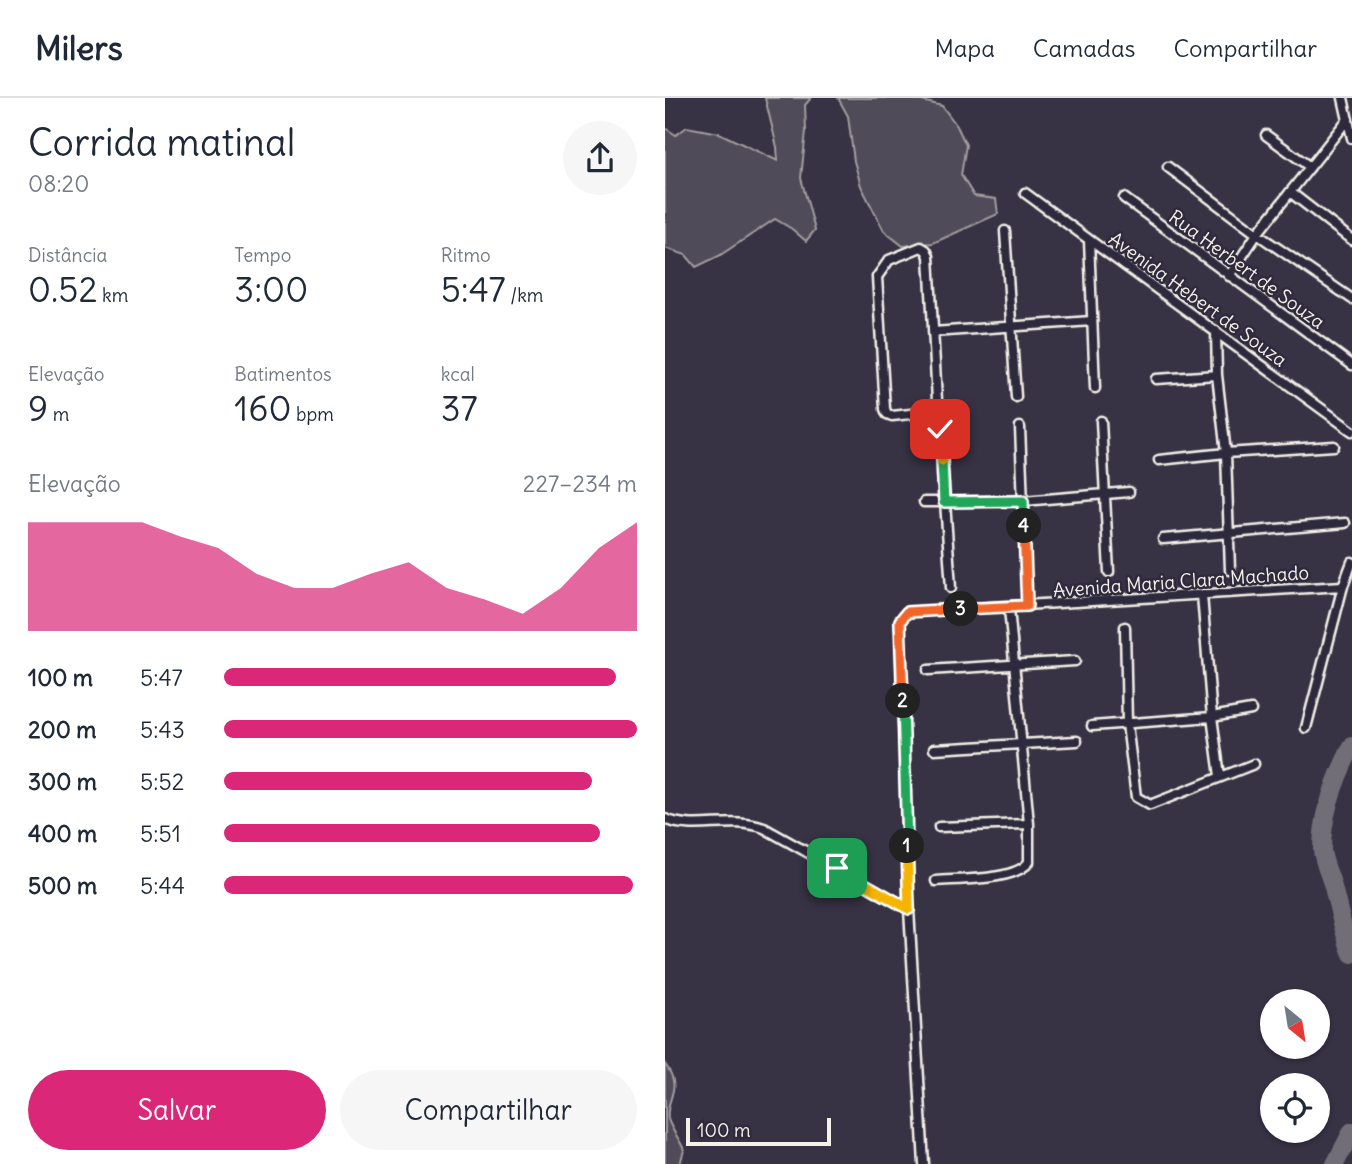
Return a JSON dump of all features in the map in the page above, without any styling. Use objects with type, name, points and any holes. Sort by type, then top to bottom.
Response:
[{"type":"street","points":[[1343,98],[1352,138]]},
{"type":"street","points":[[1229,276],[1257,234],[1348,119]]},
{"type":"street","points":[[1266,135],[1310,167]]},
{"type":"street","points":[[1168,167],[1257,234],[1352,299]]},
{"type":"street","points":[[1290,192],[1352,240]]},
{"type":"street","name":"Avenida Hebert de Souza","points":[[1025,193],[1352,431]]},
{"type":"street","name":"Rua Herbert de Souza","points":[[1124,198],[1352,365]]},
{"type":"street","points":[[1005,231],[1016,397]]},
{"type":"street","points":[[1089,240],[1095,388]]},
{"type":"street","points":[[921,247],[929,256],[933,332],[937,400],[934,408],[924,414],[887,414],[877,277],[889,260],[921,247]]},
{"type":"street","points":[[933,332],[1092,321]]},
{"type":"street","points":[[1216,331],[1217,375],[1226,453],[1230,570]]},
{"type":"street","points":[[1156,379],[1217,375]]},
{"type":"street","points":[[1101,421],[1109,572]]},
{"type":"street","points":[[1020,427],[1027,606]]},
{"type":"street","points":[[940,429],[951,588]]},
{"type":"street","points":[[1159,460],[1334,446]]},
{"type":"street","points":[[923,502],[1023,501],[1129,492]]},
{"type":"street","points":[[1163,539],[1345,523]]},
{"type":"street","points":[[1306,728],[1343,586],[1352,562]]},
{"type":"street","name":"Avenida Maria Clara Machado","points":[[909,909],[900,621],[907,612],[1343,586]]},
{"type":"street","points":[[1202,595],[1212,717],[1220,776]]},
{"type":"street","points":[[936,881],[1002,876],[1026,867],[1029,862],[1022,746],[1009,608]]},
{"type":"street","points":[[1125,627],[1128,724],[1136,797],[1150,805],[1254,764]]},
{"type":"street","points":[[928,670],[1075,661]]},
{"type":"street","points":[[1092,726],[1212,717],[1251,710]]},
{"type":"street","points":[[934,749],[1077,741]]},
{"type":"street","points":[[665,819],[673,823],[742,822],[764,828],[909,909],[924,1164]]},
{"type":"street","points":[[939,827],[1028,824]]},
{"type":"shaded area","points":[[765,98],[811,98],[805,105],[806,131],[801,178],[815,230],[806,241],[775,219],[719,256],[696,267],[686,255],[665,248],[665,128],[676,135],[687,127],[719,133],[778,161]]},
{"type":"shaded area","points":[[838,98],[910,98],[942,106],[957,126],[966,145],[961,175],[974,196],[996,199],[998,214],[933,243],[903,246],[884,231],[861,186],[854,161],[848,116]]},
{"type":"shaded area","points":[[665,1064],[674,1087],[668,1119],[684,1150],[680,1164],[665,1164]]},
{"type":"waterway","points":[[1352,746],[1331,796],[1324,823],[1322,850],[1352,954]]},
{"type":"waterway","points":[[1335,1164],[1352,1131]]},
{"type":"route","points":[[837,868],[909,909],[900,621],[907,612],[1027,606],[1023,501],[944,502],[940,429]]}]
